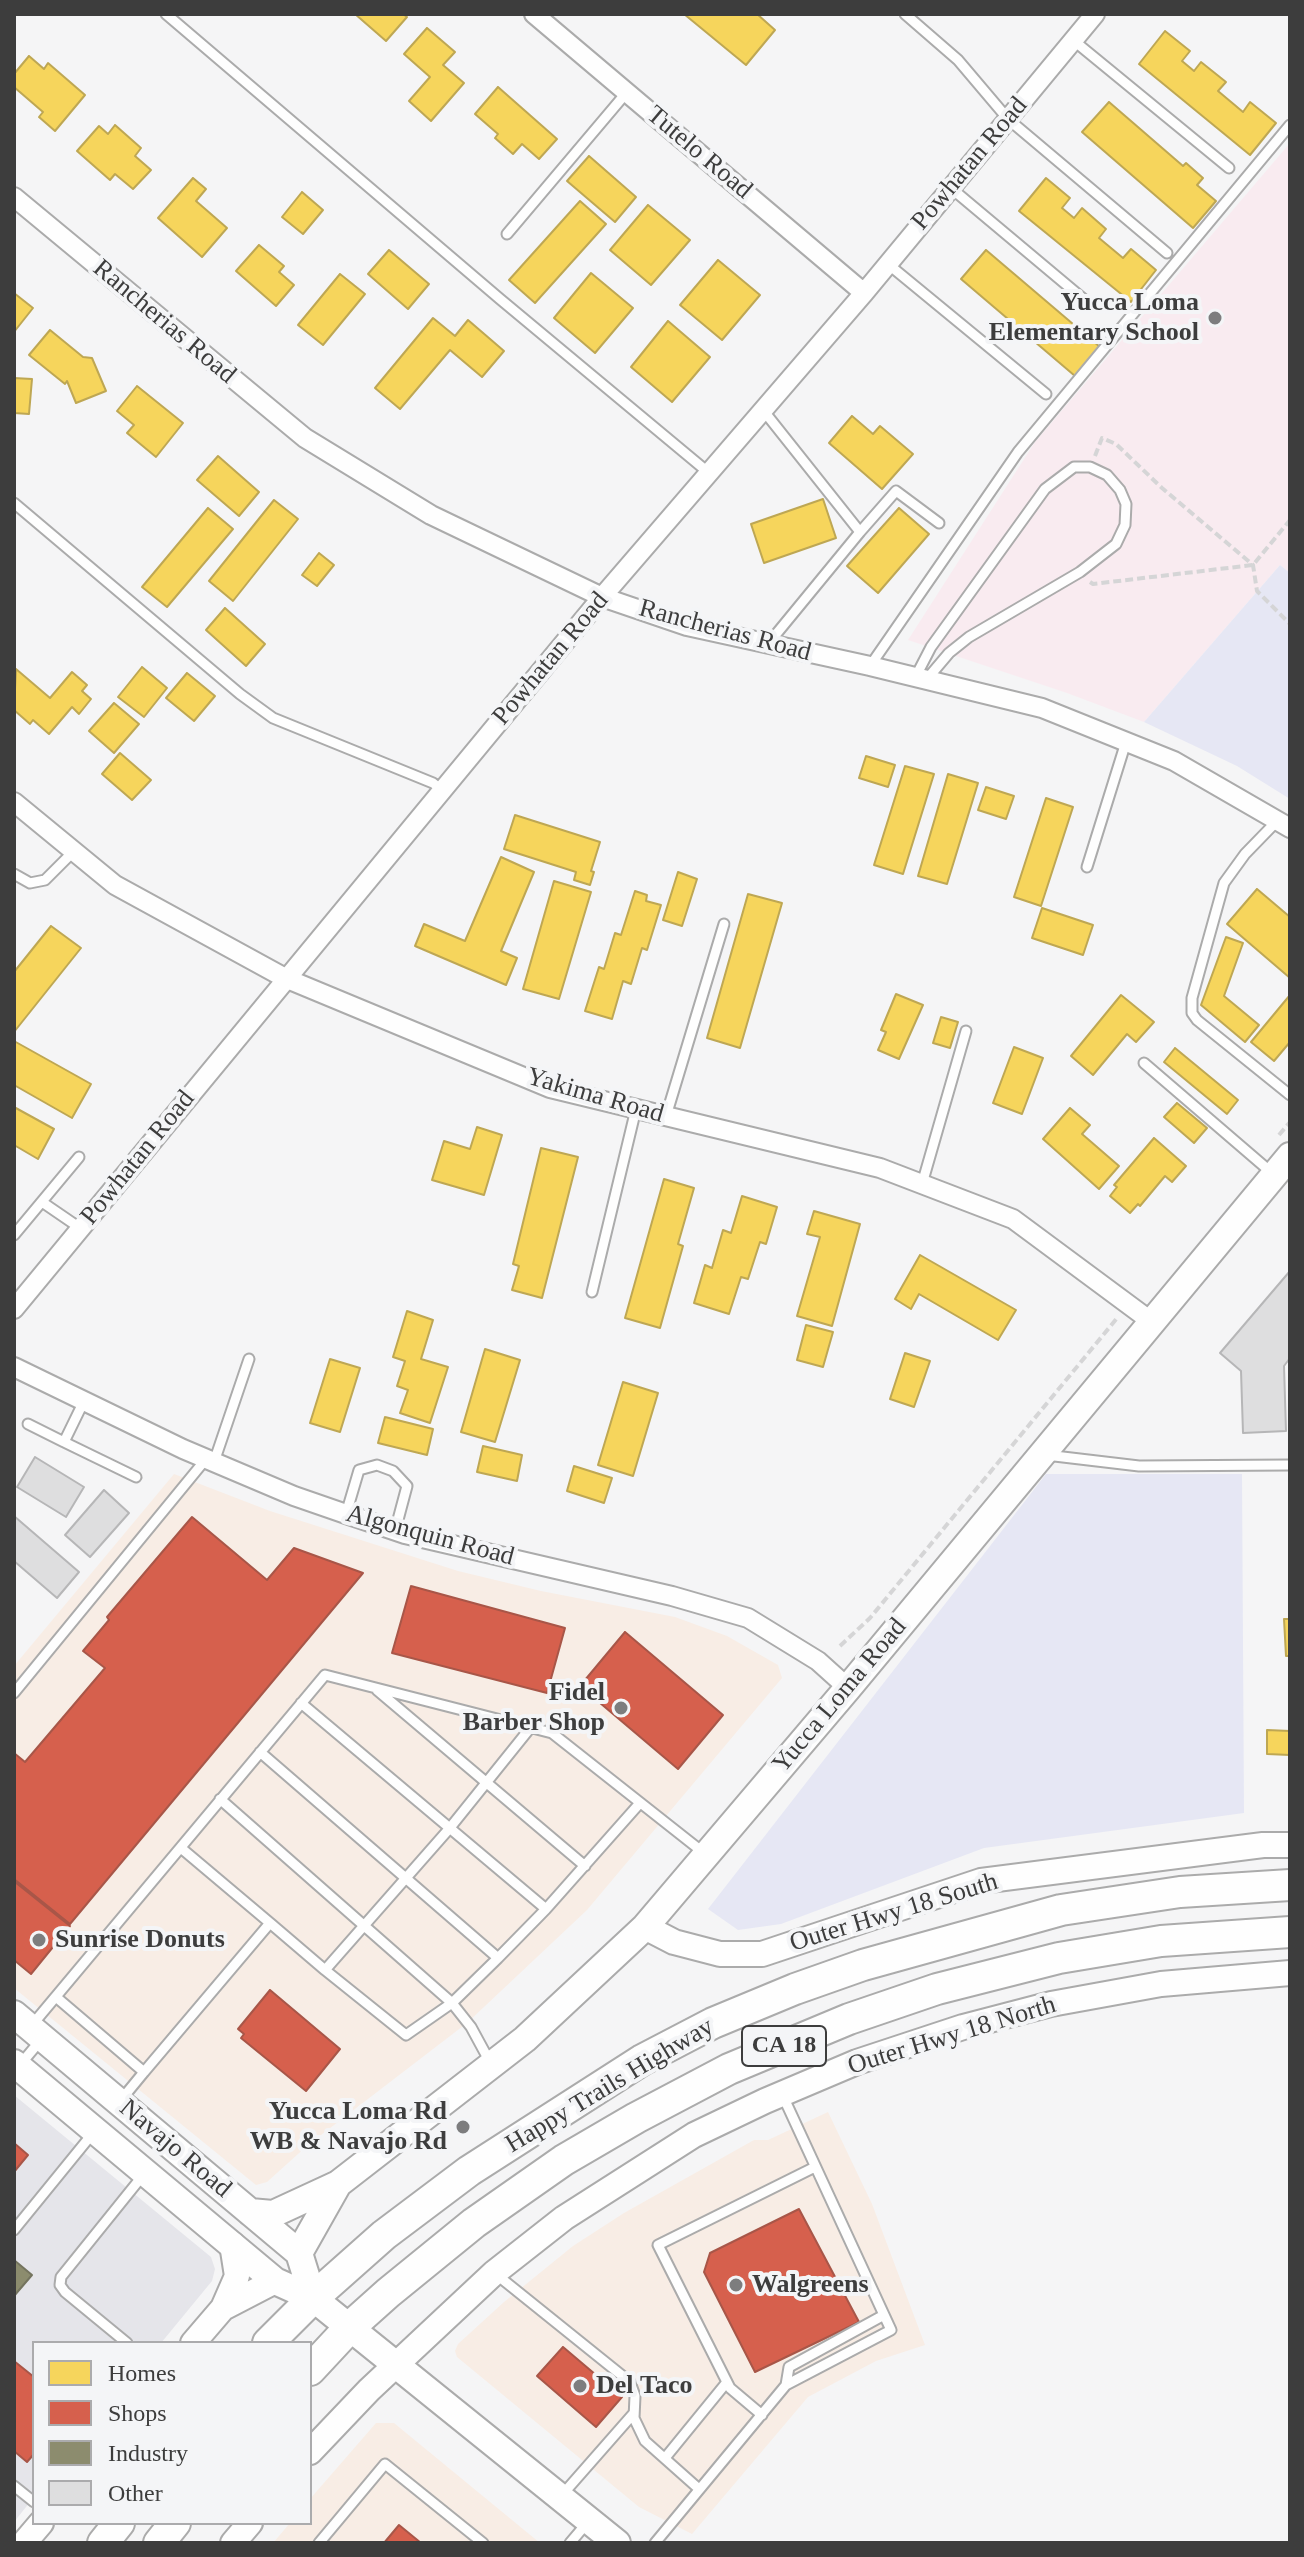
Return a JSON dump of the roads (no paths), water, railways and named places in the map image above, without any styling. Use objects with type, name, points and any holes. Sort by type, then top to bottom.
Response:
[{"type":"main road","name":"Yucca Loma Road","points":[[338,2184],[492,2065],[569,2000],[645,1927],[1284,1169]]},
{"type":"main road","name":"Happy Trails Highway","points":[[270,2341],[384,2235],[469,2171],[642,2060],[713,2023],[863,1965],[1061,1910],[1180,1892],[1290,1885]]},
{"type":"main road","name":"Happy Trails Highway","points":[[312,2368],[350,2327],[388,2293],[474,2223],[564,2160],[729,2069],[849,2019],[937,1989],[1059,1958],[1161,1941],[1290,1932]]},
{"type":"main road","name":"Navajo Road","points":[[29,2027],[299,2253]]},
{"type":"main road","name":"Navajo Road","points":[[16,2067],[275,2281],[313,2298],[617,2543]]},
{"type":"main road","points":[[313,2298],[299,2253],[309,2230],[338,2184]]},
{"type":"main road","points":[[250,2212],[273,2214],[338,2184]]},
{"type":"main road","points":[[103,2543],[117,2525]]},
{"type":"main road","points":[[159,2543],[173,2525]]},
{"type":"street","name":"Tutelo Road","points":[[534,14],[864,293]]},
{"type":"street","name":"Powhatan Road","points":[[14,1309],[602,597],[864,293],[1095,14]]},
{"type":"street","name":"Rancherias Road","points":[[14,197],[305,438],[431,515],[602,597],[687,626],[1042,708],[1174,761],[1284,824]]},
{"type":"street","name":"Yakima Road","points":[[16,810],[115,885],[285,978],[550,1088],[880,1168],[1013,1219],[1152,1322]]},
{"type":"street","name":"Algonquin Road","points":[[14,1367],[210,1461],[294,1496],[395,1531],[672,1596],[748,1618],[818,1661],[848,1688]]},
{"type":"street","name":"Outer Hwy 18 South","points":[[645,1927],[674,1942],[720,1954],[762,1954],[981,1881],[1263,1845],[1290,1845]]},
{"type":"street","name":"Outer Hwy 18 North","points":[[312,2450],[396,2364],[494,2273],[564,2218],[694,2135],[857,2062],[963,2027],[1051,2004],[1161,1984],[1290,1973]]},
{"type":"street","points":[[195,2341],[223,2308],[237,2276],[232,2244]]},
{"type":"street","points":[[223,2308],[275,2281]]},
{"type":"street","points":[[24,2543],[39,2525]]},
{"type":"street","points":[[233,2543],[248,2525]]},
{"type":"lane","points":[[166,14],[709,473]]},
{"type":"lane","points":[[905,14],[958,60],[1008,119],[1167,253]]},
{"type":"lane","points":[[1073,40],[1229,168]]},
{"type":"lane","points":[[507,234],[627,92]]},
{"type":"lane","points":[[870,666],[1018,452],[1290,125]]},
{"type":"lane","points":[[951,188],[1087,302]]},
{"type":"lane","points":[[888,263],[1046,394]]},
{"type":"lane","points":[[763,410],[860,532]]},
{"type":"lane","points":[[1074,467],[1090,467],[1107,475],[1120,490],[1126,504],[1125,525],[1116,544],[1080,572],[969,637],[921,678],[931,647],[1045,489],[1074,467]]},
{"type":"lane","points":[[768,644],[896,491],[939,523]]},
{"type":"lane","points":[[14,503],[240,694],[273,718],[433,783],[442,790]]},
{"type":"lane","points":[[1087,867],[1126,742]]},
{"type":"lane","points":[[1284,824],[1245,854],[1224,883],[1192,998],[1192,1013],[1290,1095]]},
{"type":"lane","points":[[14,874],[30,883],[45,880],[74,851]]},
{"type":"lane","points":[[666,1116],[724,924]]},
{"type":"lane","points":[[922,1184],[966,1031]]},
{"type":"lane","points":[[1144,1063],[1284,1169]]},
{"type":"lane","points":[[592,1292],[636,1109]]},
{"type":"lane","points":[[14,1235],[79,1157]]},
{"type":"lane","points":[[42,1202],[80,1228]]},
{"type":"lane","points":[[14,1693],[210,1461],[249,1359]]},
{"type":"lane","points":[[64,1442],[84,1401]]},
{"type":"lane","points":[[28,1424],[136,1477]]},
{"type":"lane","points":[[1041,1455],[1139,1466],[1290,1465]]},
{"type":"lane","points":[[346,1514],[359,1470],[377,1465],[393,1471],[407,1486],[395,1531]]},
{"type":"lane","points":[[16,2067],[29,2027],[325,1675],[552,1733],[706,1855]]},
{"type":"lane","points":[[374,1688],[585,1866]]},
{"type":"lane","points":[[301,1703],[546,1909]]},
{"type":"lane","points":[[325,1970],[449,1829],[531,1727]]},
{"type":"lane","points":[[260,1752],[498,1958]]},
{"type":"lane","points":[[220,1799],[452,2003],[471,2027],[492,2065]]},
{"type":"lane","points":[[181,1848],[406,2035],[452,2003],[498,1958],[640,1803]]},
{"type":"lane","points":[[119,2102],[270,1923]]},
{"type":"lane","points":[[56,1997],[144,2072]]},
{"type":"lane","points":[[655,2543],[786,2385],[891,2330],[782,2094]]},
{"type":"lane","points":[[14,2230],[96,2131]]},
{"type":"lane","points":[[762,2415],[730,2388],[658,2245],[815,2167]]},
{"type":"lane","points":[[125,2341],[60,2285],[61,2277],[145,2172]]},
{"type":"lane","points":[[494,2273],[630,2382],[635,2396],[637,2427],[645,2441],[699,2489]]},
{"type":"lane","points":[[786,2385],[789,2367],[884,2315]]},
{"type":"lane","points":[[665,2458],[727,2382]]},
{"type":"lane","points":[[560,2497],[634,2413]]},
{"type":"lane","points":[[319,2543],[385,2464],[483,2543]]},
{"type":"lane","points":[[14,2486],[32,2500]]},
{"type":"lane","points":[[570,2543],[589,2520]]},
{"type":"place","name":"Yucca Loma Elementary School","points":[[1215,318]]},
{"type":"place","name":"Fidel Barber Shop","points":[[621,1708]]},
{"type":"place","name":"Sunrise Donuts","points":[[39,1940]]},
{"type":"place","name":"Yucca Loma Rd WB & Navajo Rd","points":[[463,2127]]},
{"type":"place","name":"Walgreens","points":[[736,2285]]},
{"type":"place","name":"Del Taco","points":[[580,2386]]}]
